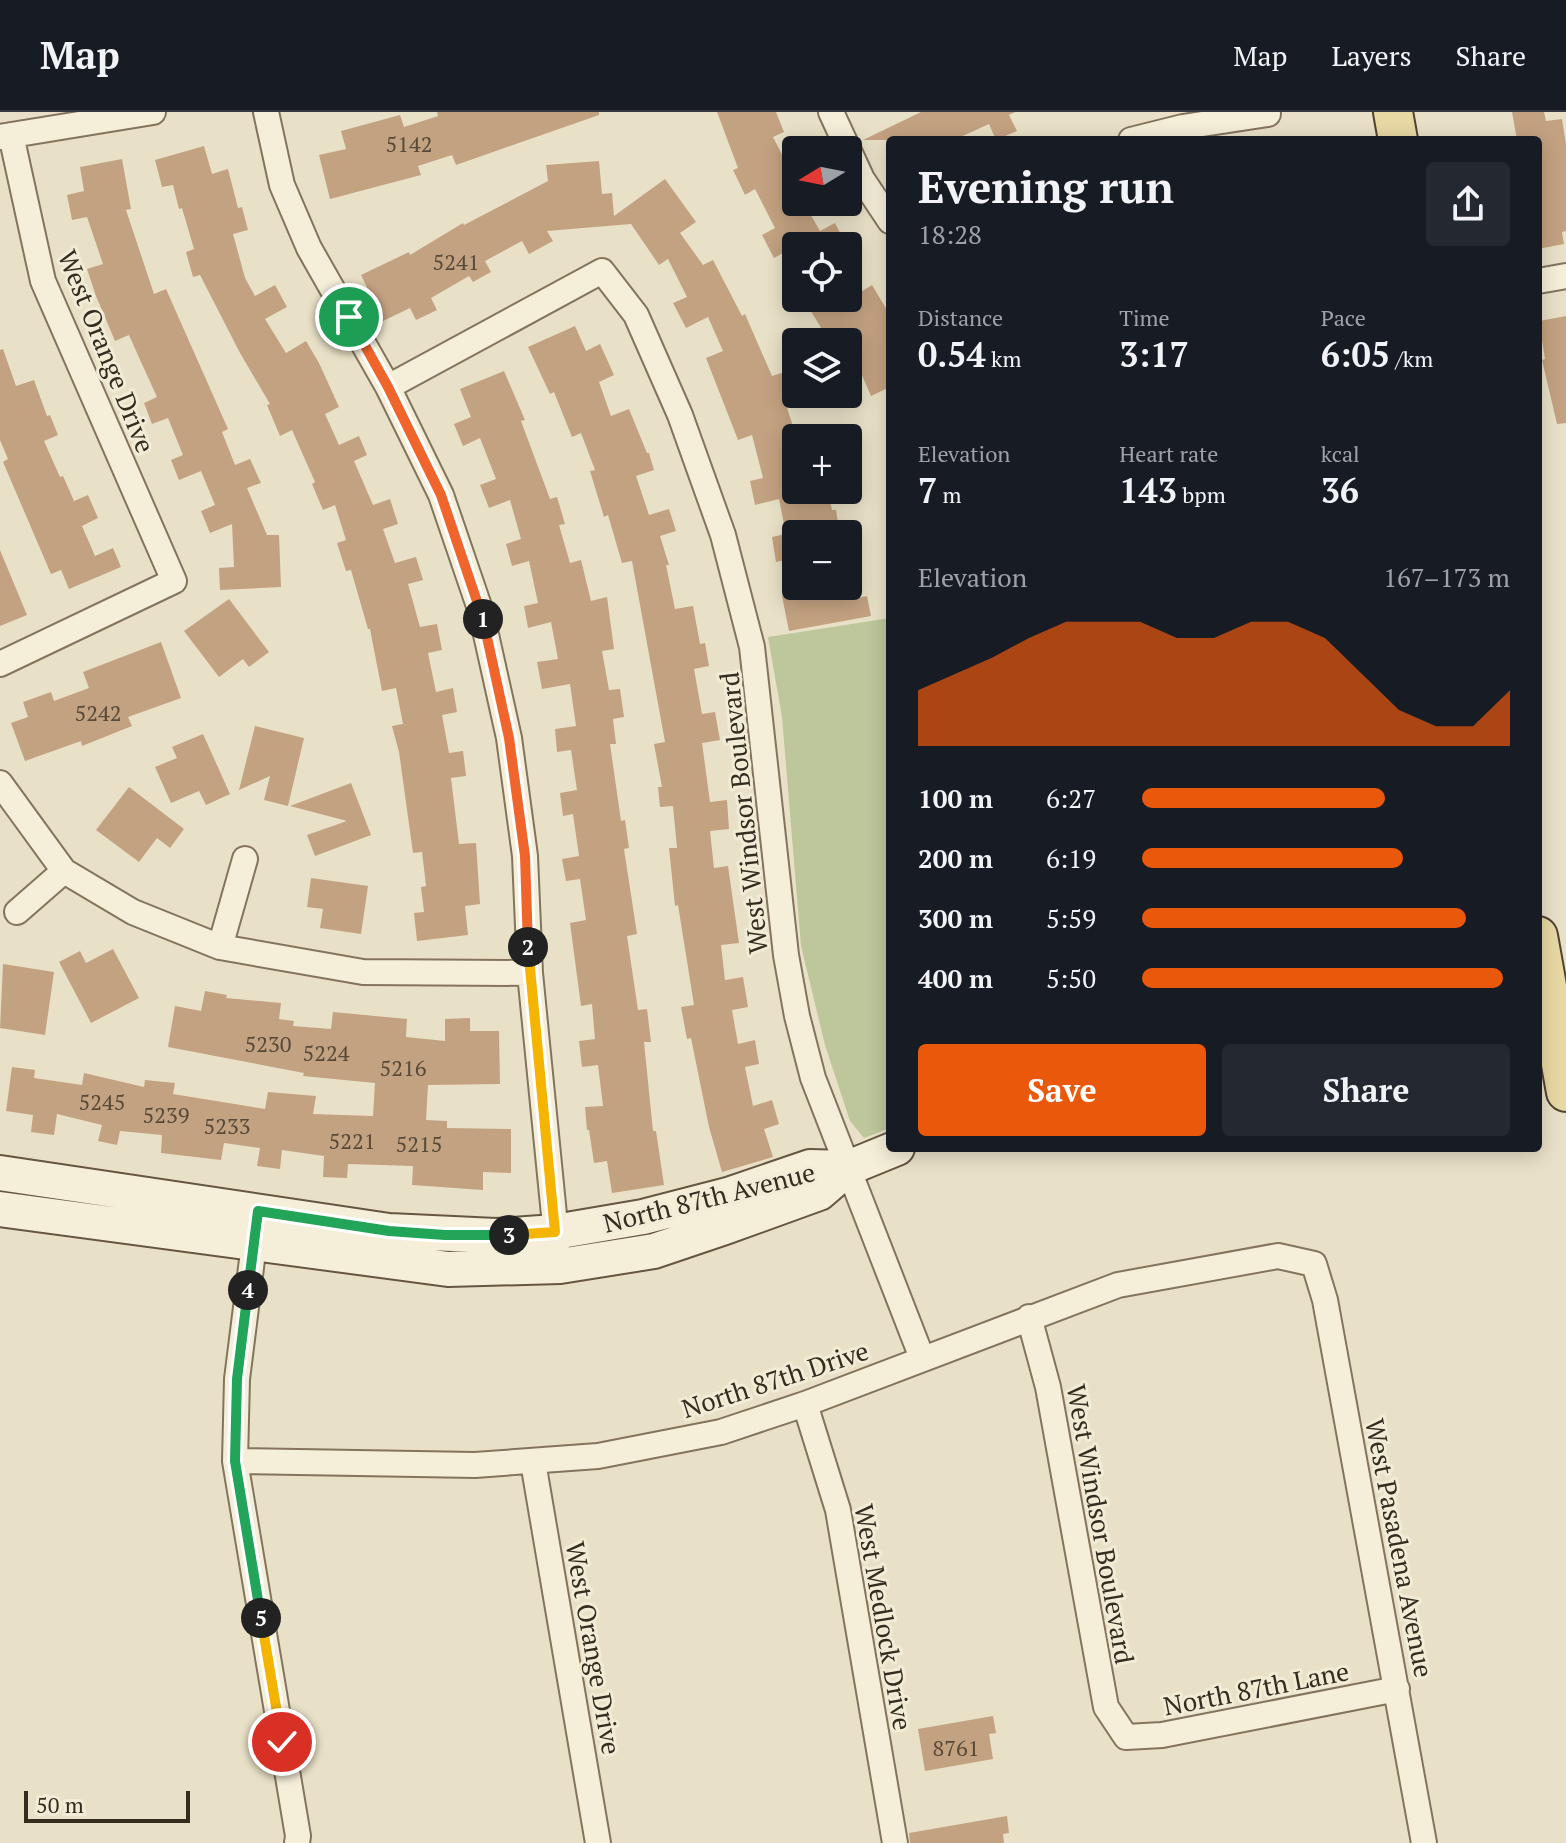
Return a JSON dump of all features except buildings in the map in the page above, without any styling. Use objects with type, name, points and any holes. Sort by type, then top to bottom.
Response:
[{"type":"main road","points":[[1393,112],[1397,136]]},
{"type":"main road","points":[[1542,951],[1550,982],[1566,1092]]},
{"type":"street","points":[[6,136],[153,112]]},
{"type":"street","points":[[266,112],[282,185],[309,248],[388,387],[441,495],[481,612],[511,753],[525,856],[530,973],[560,1266]]},
{"type":"street","points":[[831,112],[862,179],[886,215]]},
{"type":"street","points":[[1147,136],[1183,127],[1268,114]]},
{"type":"street","name":"West Orange Drive","points":[[0,664],[174,581],[43,281],[6,136]]},
{"type":"street","name":"West Windsor Boulevard","points":[[388,387],[602,271],[636,315],[680,415],[723,535],[752,647],[786,955],[813,1078],[922,1358]]},
{"type":"street","points":[[1542,280],[1566,276]]},
{"type":"street","points":[[0,783],[64,871],[133,912],[220,947],[363,972],[530,973]]},
{"type":"street","points":[[220,947],[245,859]]},
{"type":"street","points":[[17,912],[64,871]]},
{"type":"street","name":"North 87th Avenue","points":[[0,1173],[448,1269],[560,1266],[654,1251],[819,1193],[848,1168],[887,1152]]},
{"type":"street","name":"North 87th Avenue","points":[[0,1209],[256,1227],[496,1236],[555,1232],[643,1217],[728,1195],[810,1167],[848,1168]]},
{"type":"street","points":[[256,1227],[237,1379],[235,1461],[297,1843]]},
{"type":"street","name":"North 87th Drive","points":[[235,1461],[475,1465],[598,1456],[721,1432],[805,1404],[1118,1285],[1278,1256],[1314,1264]]},
{"type":"street","name":"West Pasadena Avenue","points":[[1314,1264],[1325,1300],[1424,1843]]},
{"type":"street","name":"West Windsor Boulevard","points":[[1029,1317],[1048,1387],[1106,1707],[1126,1737]]},
{"type":"street","name":"West Medlock Drive","points":[[805,1404],[838,1510],[895,1843]]},
{"type":"street","name":"West Orange Drive","points":[[533,1462],[598,1843]]},
{"type":"street","name":"North 87th Lane","points":[[1126,1737],[1162,1735],[1397,1689]]},
{"type":"green space","points":[[886,619],[886,1130],[864,1138],[850,1121],[825,1045],[801,946],[782,717],[768,637]]},
{"type":"route","points":[[282,1742],[235,1461],[237,1379],[258,1211],[389,1231],[445,1235],[555,1232],[530,973],[525,856],[509,738],[481,612],[441,495],[388,387],[349,317]]}]
